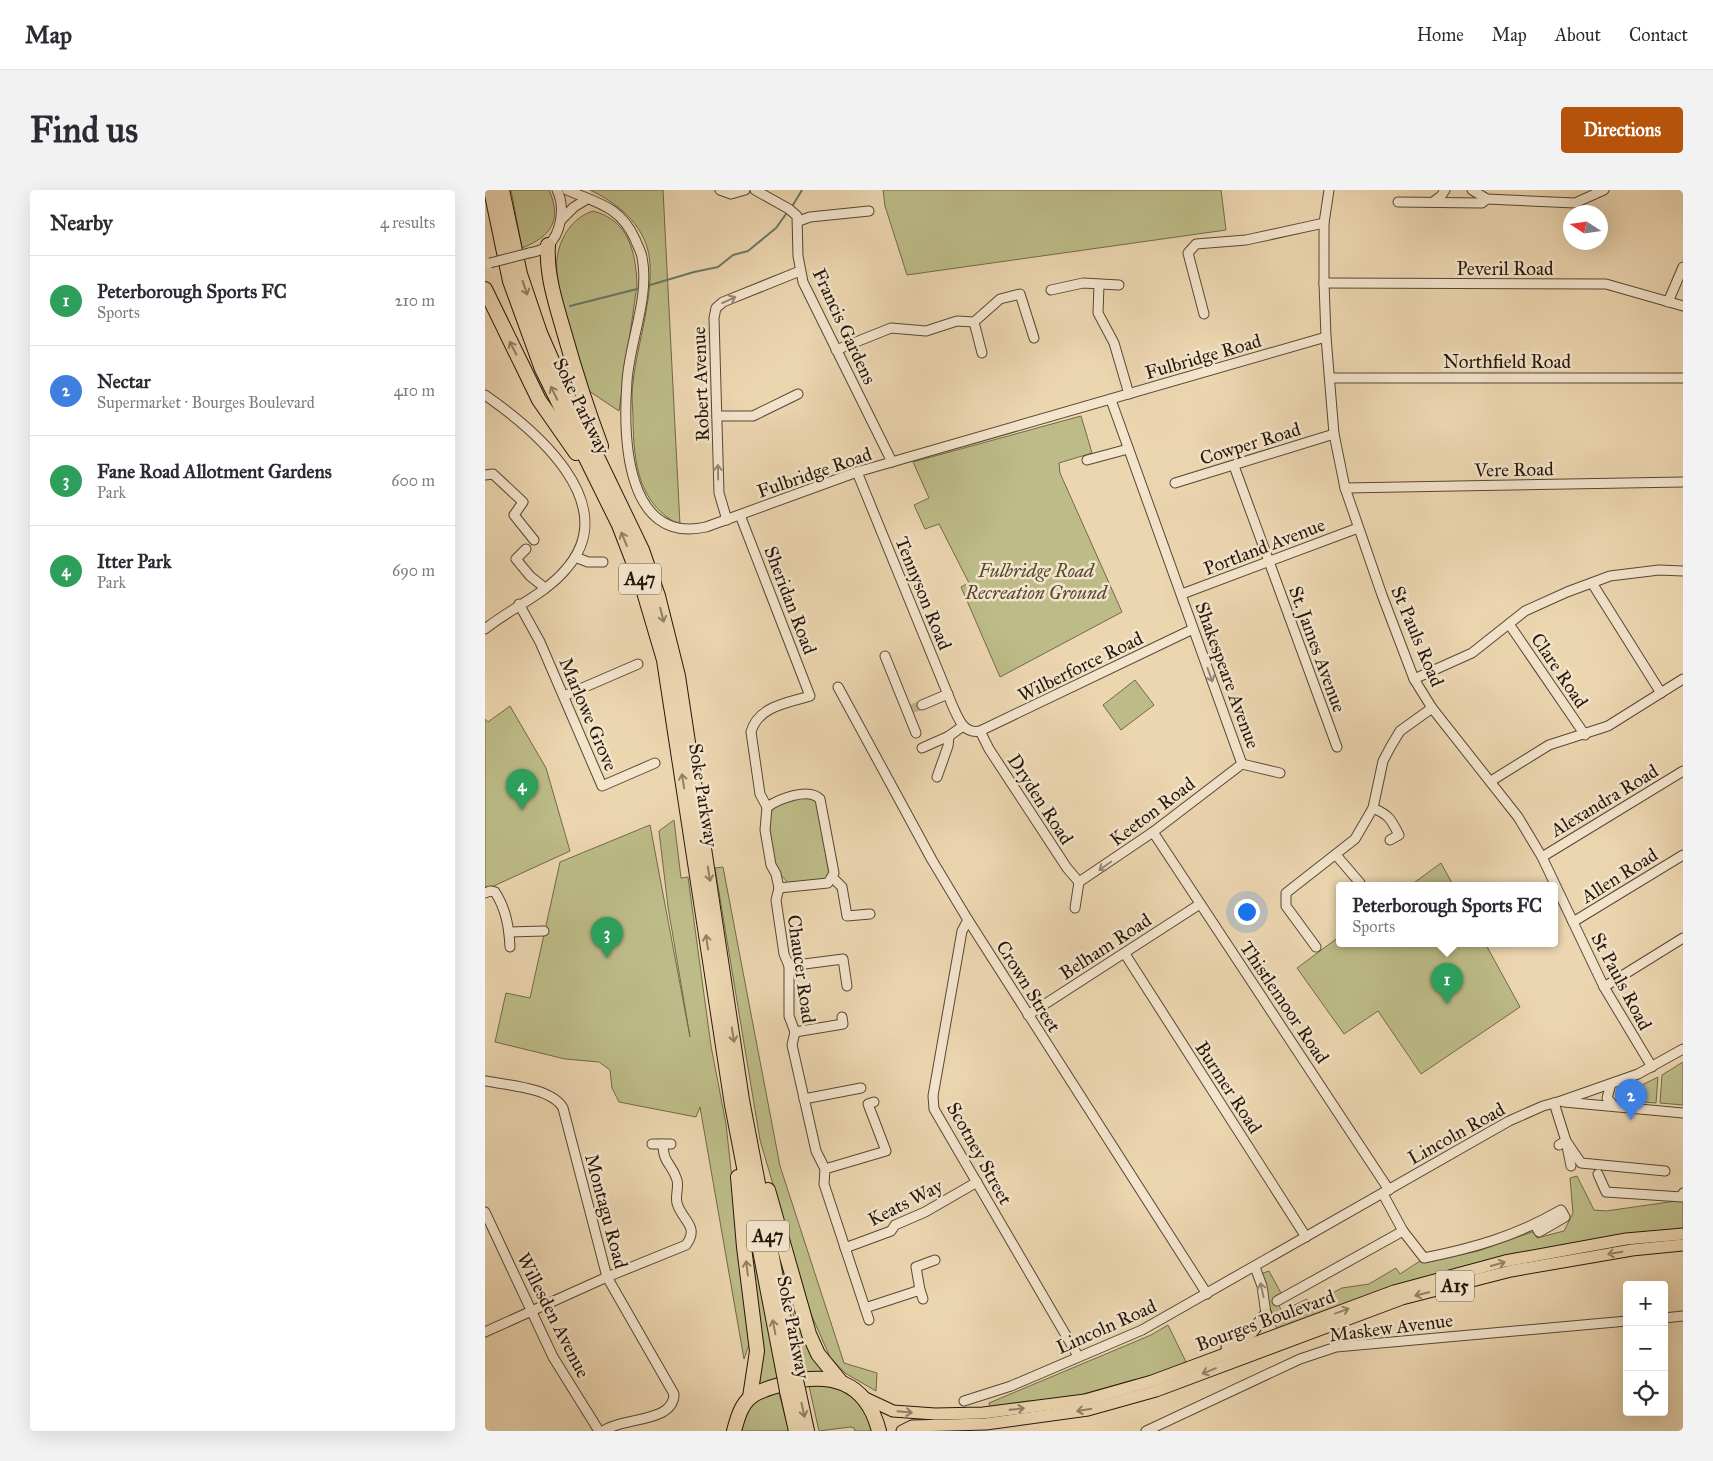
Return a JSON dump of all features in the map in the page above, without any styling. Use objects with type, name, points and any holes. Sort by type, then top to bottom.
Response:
[{"type":"highway","name":"Soke Parkway","points":[[491,190],[510,281],[539,360],[603,493],[641,582],[664,660],[737,1102],[789,1373],[807,1431]]},
{"type":"highway","name":"Soke Parkway","points":[[502,190],[520,274],[540,332],[565,390],[628,519],[658,596],[678,676],[737,1102]]},
{"type":"highway","name":"A47","points":[[548,245],[547,263],[555,301],[582,394],[628,519]]},
{"type":"highway","name":"A47","points":[[485,289],[539,400],[603,493]]},
{"type":"highway","name":"A47","points":[[737,1102],[809,1334],[818,1354],[840,1381]]},
{"type":"highway","name":"A47","points":[[737,1102],[744,1247],[757,1351],[750,1397]]},
{"type":"highway","points":[[734,1431],[739,1416],[750,1397],[769,1388],[815,1377],[840,1381],[860,1396],[875,1416],[879,1431]]},
{"type":"highway","name":"Soke Parkway","points":[[793,1390],[796,1431]]},
{"type":"main road","name":"Bourges Boulevard","points":[[902,1431],[912,1426],[985,1424],[1088,1410],[1254,1353],[1402,1299],[1511,1272],[1663,1241],[1683,1234]]},
{"type":"main road","name":"Bourges Boulevard","points":[[1154,1386],[1187,1367],[1394,1291],[1505,1262],[1626,1239],[1663,1241],[1683,1245]]},
{"type":"main road","points":[[1254,1353],[1264,1340],[1266,1314]]},
{"type":"main road","points":[[1187,1367],[1236,1343],[1252,1332],[1266,1314]]},
{"type":"main road","name":"Bourges Boulevard","points":[[860,1396],[893,1410],[935,1414],[1039,1407],[1130,1394]]},
{"type":"street","points":[[488,263],[529,253],[548,245],[560,221],[562,208],[557,190]]},
{"type":"street","name":"Fulbridge Road","points":[[567,190],[609,207],[620,216],[630,229],[642,256],[644,282],[627,380],[626,415],[629,450],[637,488],[648,512],[663,524],[674,529],[692,530],[727,520],[857,472],[1326,337]]},
{"type":"street","points":[[720,190],[731,194],[745,190]]},
{"type":"street","points":[[755,190],[789,209],[797,216],[799,221],[810,217],[869,211]]},
{"type":"street","name":"St Pauls Road","points":[[1329,190],[1324,223],[1324,283],[1326,337],[1334,434],[1345,488],[1358,528],[1414,679],[1432,708],[1518,817],[1542,857],[1554,882]]},
{"type":"street","points":[[1433,202],[1445,190]]},
{"type":"street","points":[[1472,190],[1487,199],[1575,203],[1604,190]]},
{"type":"street","points":[[560,221],[574,207],[587,199]]},
{"type":"street","points":[[1397,202],[1482,203],[1487,199]]},
{"type":"street","name":"Francis Gardens","points":[[799,221],[798,256],[803,282],[892,462]]},
{"type":"street","points":[[1204,314],[1188,253],[1196,244],[1246,240],[1324,223]]},
{"type":"street","points":[[1668,302],[1683,267]]},
{"type":"street","name":"Robert Avenue","points":[[727,520],[719,493],[714,318],[716,308],[723,302],[800,271]]},
{"type":"street","points":[[1051,290],[1083,283],[1119,285]]},
{"type":"street","name":"Peveril Road","points":[[1324,283],[1606,284],[1683,306]]},
{"type":"street","points":[[1099,285],[1098,313],[1114,343],[1129,394]]},
{"type":"street","points":[[836,350],[891,328],[926,331],[957,321],[974,322],[1000,298],[1020,294],[1034,338]]},
{"type":"street","points":[[974,322],[982,353]]},
{"type":"street","name":"Northfield Road","points":[[1330,378],[1677,376],[1683,378]]},
{"type":"street","points":[[717,416],[753,416],[798,394]]},
{"type":"street","points":[[485,395],[535,436],[553,454],[579,492],[583,508],[583,530],[575,557],[568,568],[545,588],[485,629]]},
{"type":"street","name":"Shakespeare Avenue","points":[[1111,400],[1242,764]]},
{"type":"street","name":"Cowper Road","points":[[1175,483],[1334,434]]},
{"type":"street","points":[[1087,460],[1128,449]]},
{"type":"street","name":"St. James Avenue","points":[[1233,466],[1337,747]]},
{"type":"street","name":"Tennyson Road","points":[[857,472],[948,694],[963,726]]},
{"type":"street","points":[[485,475],[493,474],[523,502],[514,515],[534,540]]},
{"type":"street","name":"Vere Road","points":[[1345,488],[1683,482]]},
{"type":"street","name":"Sheridan Road","points":[[740,515],[811,696]]},
{"type":"street","name":"Portland Avenue","points":[[1182,594],[1358,528]]},
{"type":"street","points":[[526,549],[516,559],[530,576],[545,588]]},
{"type":"street","points":[[575,557],[588,562],[603,562]]},
{"type":"street","points":[[1414,679],[1471,653],[1525,611],[1592,583],[1611,576],[1659,570],[1683,571]]},
{"type":"street","points":[[1592,583],[1661,693]]},
{"type":"street","name":"Marlowe Grove","points":[[519,604],[540,642],[602,786],[655,763]]},
{"type":"street","name":"Clare Road","points":[[1509,624],[1585,735]]},
{"type":"street","name":"Wilberforce Road","points":[[980,731],[1193,629]]},
{"type":"street","points":[[885,656],[909,710],[916,733]]},
{"type":"street","points":[[564,696],[638,664]]},
{"type":"street","points":[[1491,781],[1549,745],[1585,735],[1608,726],[1683,679]]},
{"type":"street","name":"Crown Street","points":[[838,687],[932,860],[968,920],[1207,1294]]},
{"type":"street","points":[[922,705],[948,694]]},
{"type":"street","name":"Chaucer Road","points":[[811,696],[759,715],[753,723],[751,732],[760,794],[767,807],[765,830],[771,865],[776,874],[779,888],[776,900],[784,954],[789,966],[789,1016],[795,1032],[792,1045],[816,1151],[825,1169],[824,1184],[869,1320]]},
{"type":"street","points":[[1316,947],[1286,906],[1286,892],[1355,839],[1373,808],[1383,761],[1391,746],[1401,731],[1432,708]]},
{"type":"street","points":[[922,748],[949,736],[963,726],[970,731],[980,731]]},
{"type":"street","name":"Dryden Road","points":[[980,731],[989,749],[1067,868],[1079,882]]},
{"type":"street","points":[[937,777],[948,746],[949,736]]},
{"type":"street","points":[[1242,764],[1280,773]]},
{"type":"street","name":"Keeton Road","points":[[1079,882],[1156,836],[1242,764]]},
{"type":"street","name":"Alexandra Road","points":[[1542,857],[1683,771]]},
{"type":"street","points":[[767,807],[781,798],[811,794],[820,799],[834,873],[833,878],[828,883],[779,888]]},
{"type":"street","points":[[1373,808],[1388,815],[1399,835],[1390,840]]},
{"type":"street","name":"Thistlemoor Road","points":[[1156,836],[1386,1192],[1403,1231],[1423,1258],[1477,1247],[1535,1225]]},
{"type":"street","points":[[1336,855],[1359,882]]},
{"type":"street","name":"Allen Road","points":[[1573,922],[1683,855]]},
{"type":"street","points":[[833,878],[842,888],[847,916],[870,914]]},
{"type":"street","points":[[1075,908],[1079,882]]},
{"type":"street","name":"St Pauls Road","points":[[1558,891],[1603,987],[1652,1067]]},
{"type":"street","points":[[485,894],[495,892],[507,916],[510,947]]},
{"type":"street","name":"Belham Road","points":[[1028,1015],[1125,954],[1199,904]]},
{"type":"street","name":"Scotney Street","points":[[968,920],[962,931],[933,1096],[934,1109],[1078,1356]]},
{"type":"street","points":[[509,932],[544,931]]},
{"type":"street","points":[[1603,987],[1683,938]]},
{"type":"street","name":"Burmer Road","points":[[1125,954],[1306,1237]]},
{"type":"street","points":[[789,966],[843,959],[847,986]]},
{"type":"street","points":[[795,1032],[845,1022]]},
{"type":"street","name":"Lincoln Road","points":[[964,1401],[1011,1386],[1142,1330],[1509,1121],[1611,1084],[1652,1067],[1683,1049]]},
{"type":"street","name":"Montagu Road","points":[[485,1081],[542,1093],[559,1101],[563,1108],[607,1277],[671,1387],[674,1403],[669,1409],[661,1413],[615,1425],[603,1431]]},
{"type":"street","points":[[1611,1084],[1607,1098],[1614,1106]]},
{"type":"street","points":[[804,1099],[856,1091]]},
{"type":"street","points":[[825,1169],[886,1151],[868,1104],[875,1102]]},
{"type":"street","points":[[1571,1166],[1563,1143],[1558,1102],[1683,1113]]},
{"type":"street","points":[[1563,1143],[1581,1163],[1665,1171]]},
{"type":"street","points":[[485,1332],[607,1277],[686,1245],[691,1238],[691,1228],[676,1202],[677,1180],[663,1157],[667,1144],[652,1144]]},
{"type":"street","points":[[1598,1174],[1606,1192],[1681,1197],[1683,1193]]},
{"type":"street","name":"Keats Way","points":[[845,1248],[891,1231],[895,1226],[925,1212],[977,1182]]},
{"type":"street","name":"Willesden Avenue","points":[[485,1212],[553,1357],[599,1431]]},
{"type":"street","points":[[1277,1301],[1403,1231]]},
{"type":"street","points":[[865,1308],[921,1295],[916,1267],[935,1260]]},
{"type":"street","points":[[1255,1267],[1261,1286],[1266,1314]]},
{"type":"street","points":[[1668,1318],[1683,1316]]},
{"type":"street","name":"Maskew Avenue","points":[[1146,1431],[1300,1359],[1336,1347],[1623,1321]]},
{"type":"green space","points":[[511,190],[549,190],[553,201],[554,218],[552,226],[541,238],[522,248]]},
{"type":"green space","points":[[590,190],[663,190],[680,525],[655,506],[647,494],[637,467],[635,452],[632,388],[648,302],[650,286],[649,255],[641,233],[627,215],[610,201]]},
{"type":"green space","points":[[883,190],[1221,190],[1226,230],[907,275],[885,206]]},
{"type":"green space","points":[[593,211],[605,215],[622,230],[628,239],[635,261],[637,285],[619,411],[583,387],[561,301],[557,273],[558,253],[565,235],[576,220]]},
{"type":"green space","name":"Fulbridge Road Recreation Ground","points":[[1081,416],[1092,453],[1059,463],[1060,473],[1122,612],[1000,677],[961,587],[969,583],[939,524],[925,529],[914,505],[929,498],[913,462]]},
{"type":"green space","points":[[1135,680],[1154,705],[1121,730],[1103,705]]},
{"type":"green space","points":[[510,706],[546,768],[570,851],[485,890],[485,719],[488,722]]},
{"type":"green space","points":[[810,796],[817,799],[829,874],[825,880],[789,884],[778,870],[773,859],[769,834],[770,817],[772,810],[779,803]]},
{"type":"green space","points":[[674,820],[681,878],[688,877],[711,1046],[726,1124],[750,1342],[744,1359],[700,1107],[696,1117],[619,1102],[612,1088],[610,1070],[599,1062],[565,1059],[495,1042],[506,993],[530,998],[560,862],[650,825],[690,1037],[668,907],[659,831]]},
{"type":"green space","points":[[1441,863],[1451,882],[1415,882]]},
{"type":"green space","points":[[723,867],[780,1166],[844,1363],[877,1373],[876,1391],[845,1373],[830,1357],[811,1314],[760,1140],[715,868]]},
{"type":"green space","points":[[1336,939],[1336,947],[1487,947],[1520,1007],[1421,1074],[1378,1011],[1344,1034],[1297,968]]},
{"type":"green space","points":[[1683,1062],[1683,1105],[1660,1103],[1662,1075]]},
{"type":"green space","points":[[1658,1077],[1656,1103],[1643,1102],[1635,1095],[1636,1088]]},
{"type":"green space","points":[[1577,1176],[1594,1210],[1606,1211],[1683,1200],[1683,1229],[1349,1302],[1277,1329],[1268,1308],[1260,1274],[1269,1271],[1281,1293],[1274,1297],[1282,1311],[1307,1299],[1311,1304],[1342,1288],[1369,1284],[1396,1268],[1400,1274],[1420,1261],[1428,1262],[1478,1251],[1535,1231],[1537,1238],[1564,1231],[1573,1213],[1570,1178]]},
{"type":"green space","points":[[749,1216],[779,1379],[755,1386],[746,1217]]},
{"type":"green space","points":[[780,1254],[829,1373],[806,1373]]},
{"type":"green space","points":[[1168,1325],[1186,1362],[1153,1377],[1133,1380],[1069,1398],[1028,1401],[990,1407],[989,1403],[1151,1335]]},
{"type":"green space","points":[[823,1385],[842,1391],[855,1401],[874,1431],[855,1431],[854,1428],[850,1427],[819,1431],[809,1386]]},
{"type":"green space","points":[[779,1393],[789,1431],[741,1431],[745,1416],[759,1399],[765,1395]]},
{"type":"waterway","points":[[793,205],[802,190]]},
{"type":"waterway","points":[[650,285],[718,267],[733,255],[748,251],[776,228],[786,214]]},
{"type":"waterway","points":[[570,306],[637,289]]},
{"type":"tunnel","points":[[911,709],[922,705]]},
{"type":"place","name":"Itter Park","points":[[522,810]]},
{"type":"place","name":"Fane Road Allotment Gardens","points":[[607,958]]},
{"type":"place","name":"Peterborough Sports FC","points":[[1447,1004]]},
{"type":"place","name":"Nectar","points":[[1631,1120]]}]
